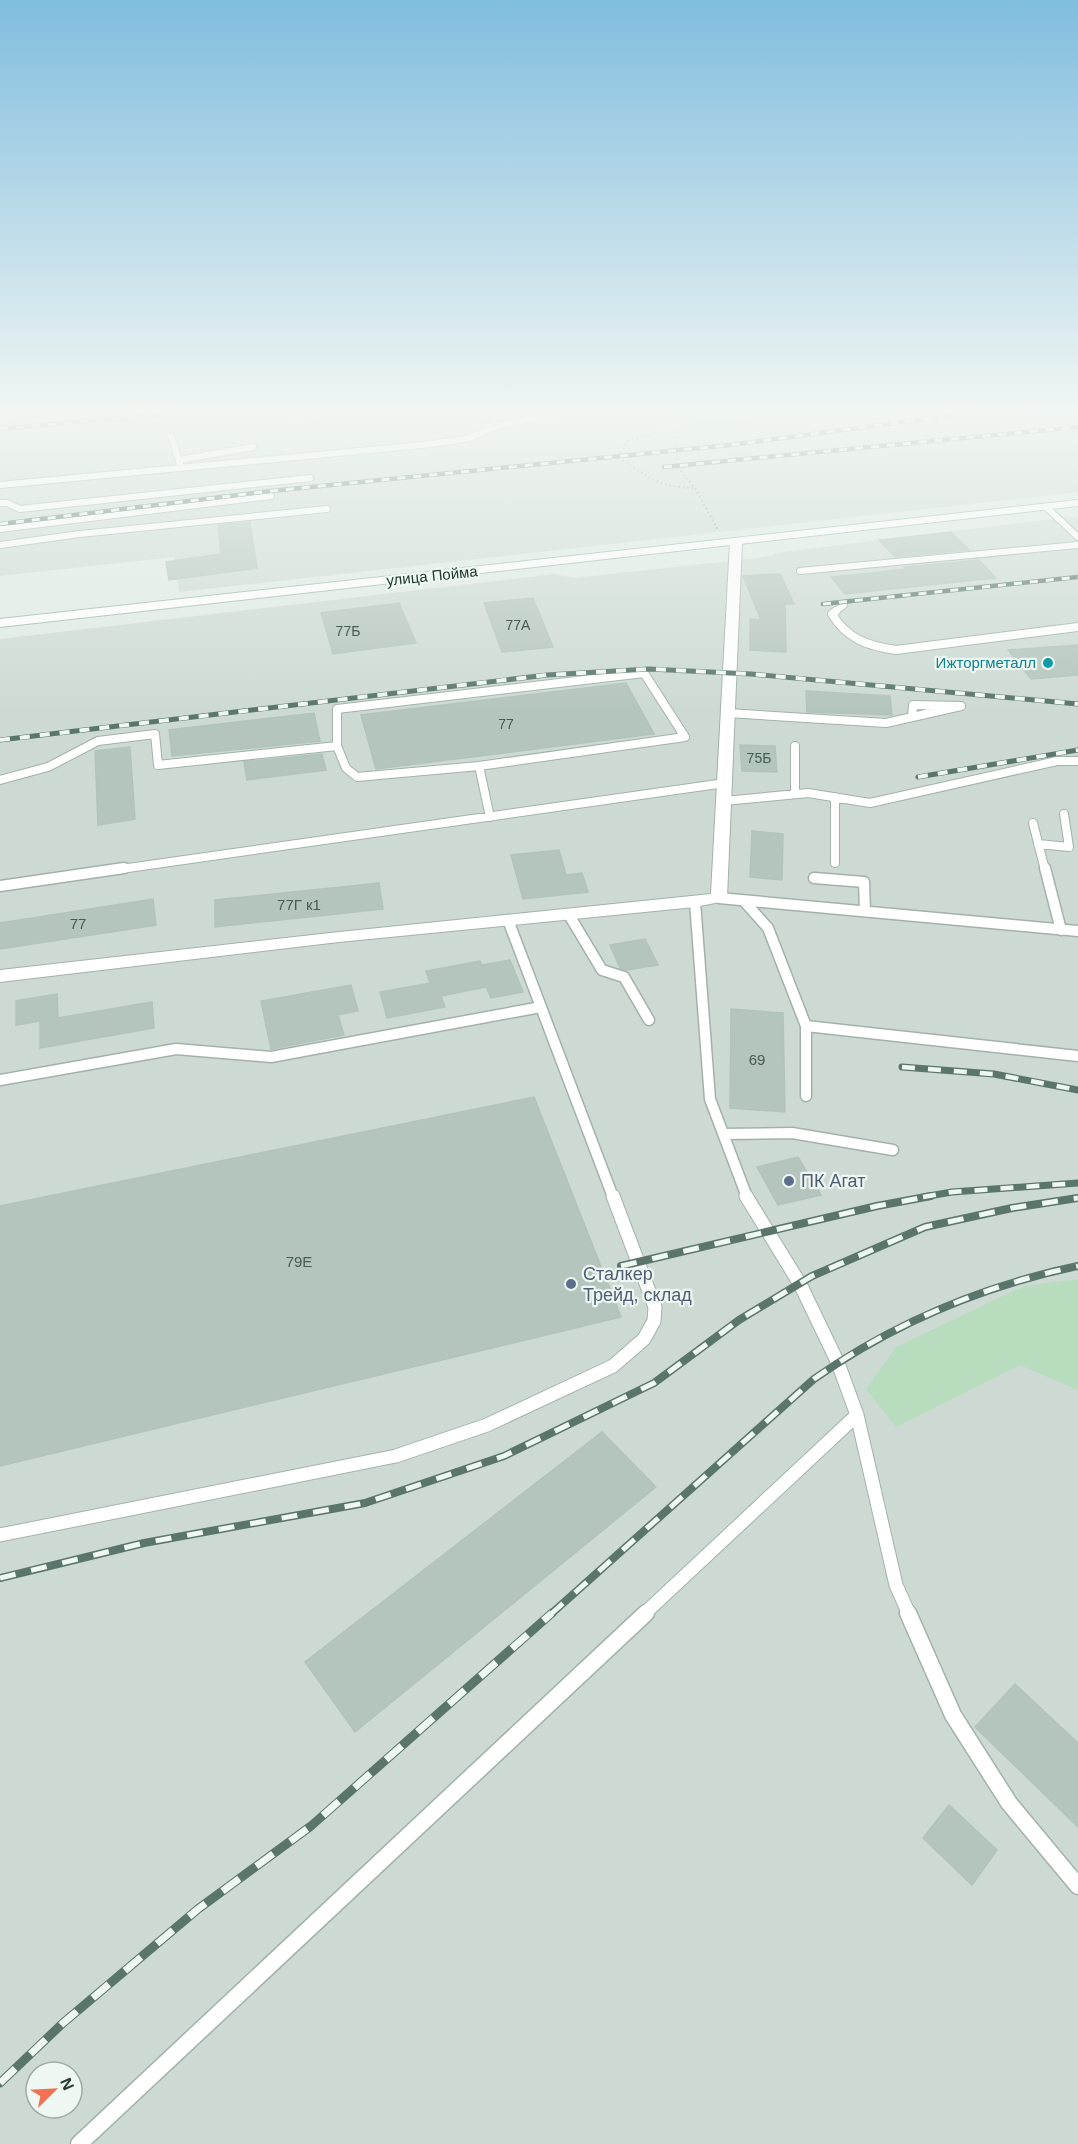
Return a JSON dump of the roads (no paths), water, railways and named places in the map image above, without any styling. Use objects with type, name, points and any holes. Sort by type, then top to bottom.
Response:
[{"type":"main road","name":"улица Пойма","points":[[0,623],[1019,510]]},
{"type":"main road","points":[[0,976],[339,937],[719,898],[736,542]]},
{"type":"lane","points":[[0,529],[156,510]]},
{"type":"lane","points":[[0,545],[80,534],[317,510]]},
{"type":"lane","points":[[1049,510],[1078,537]]},
{"type":"lane","points":[[800,571],[1078,545]]},
{"type":"lane","points":[[844,605],[832,614],[839,628],[866,645],[896,650],[1078,627]]},
{"type":"lane","points":[[644,673],[685,737],[479,766],[357,777],[346,768],[337,746],[337,709],[644,673]]},
{"type":"lane","points":[[728,713],[886,723],[961,706],[913,705],[912,717]]},
{"type":"lane","points":[[0,780],[48,767],[98,741],[155,734],[158,765],[337,746]]},
{"type":"lane","points":[[795,746],[795,794]]},
{"type":"lane","points":[[724,801],[808,793],[870,803],[1057,761],[1078,761]]},
{"type":"lane","points":[[479,766],[490,817]]},
{"type":"lane","points":[[0,886],[725,783]]},
{"type":"lane","points":[[835,797],[835,863]]},
{"type":"lane","points":[[1038,844],[1069,847],[1064,814]]},
{"type":"lane","points":[[1033,823],[1061,930]]},
{"type":"lane","points":[[814,878],[864,882],[865,911]]},
{"type":"lane","points":[[719,898],[1078,931]]},
{"type":"lane","points":[[743,900],[768,928],[806,1026],[806,1096]]},
{"type":"lane","points":[[695,902],[710,1099],[747,1198],[800,1284],[838,1363],[857,1415],[896,1584],[953,1715],[1009,1803],[1078,1886]]},
{"type":"lane","points":[[569,915],[602,970],[624,977],[649,1020]]},
{"type":"lane","points":[[0,1535],[396,1456],[487,1425],[548,1398],[613,1366],[644,1339],[654,1321],[655,1307],[508,921]]},
{"type":"lane","points":[[0,1080],[176,1049],[271,1057],[541,1007]]},
{"type":"lane","points":[[806,1026],[1078,1056]]},
{"type":"lane","points":[[723,1134],[792,1133],[893,1150]]},
{"type":"lane","points":[[79,2144],[857,1415]]},
{"type":"railway","points":[[0,524],[115,510]]},
{"type":"railway","points":[[823,604],[1078,577]]},
{"type":"railway","points":[[0,740],[547,675],[649,669],[751,674],[1078,704]]},
{"type":"railway","points":[[918,777],[1078,750]]},
{"type":"railway","points":[[902,1067],[994,1074],[1078,1090]]},
{"type":"railway","points":[[923,1197],[952,1192],[1078,1183]]},
{"type":"railway","points":[[621,1266],[877,1206],[931,1196]]},
{"type":"railway","points":[[0,1578],[144,1543],[365,1503],[504,1456],[654,1383],[739,1320],[812,1276],[925,1227],[1012,1208],[1078,1198]]},
{"type":"railway","points":[[551,1614],[814,1379],[844,1359],[907,1324],[940,1309],[1008,1284],[1078,1266]]},
{"type":"railway","points":[[0,2083],[63,2023],[198,1909],[311,1826],[552,1613]]},
{"type":"place","name":"Ижторгметалл","points":[[1048,663]]},
{"type":"place","name":"ПК Агат","points":[[789,1181]]},
{"type":"place","name":"Сталкер Трейд, склад","points":[[571,1284]]}]
